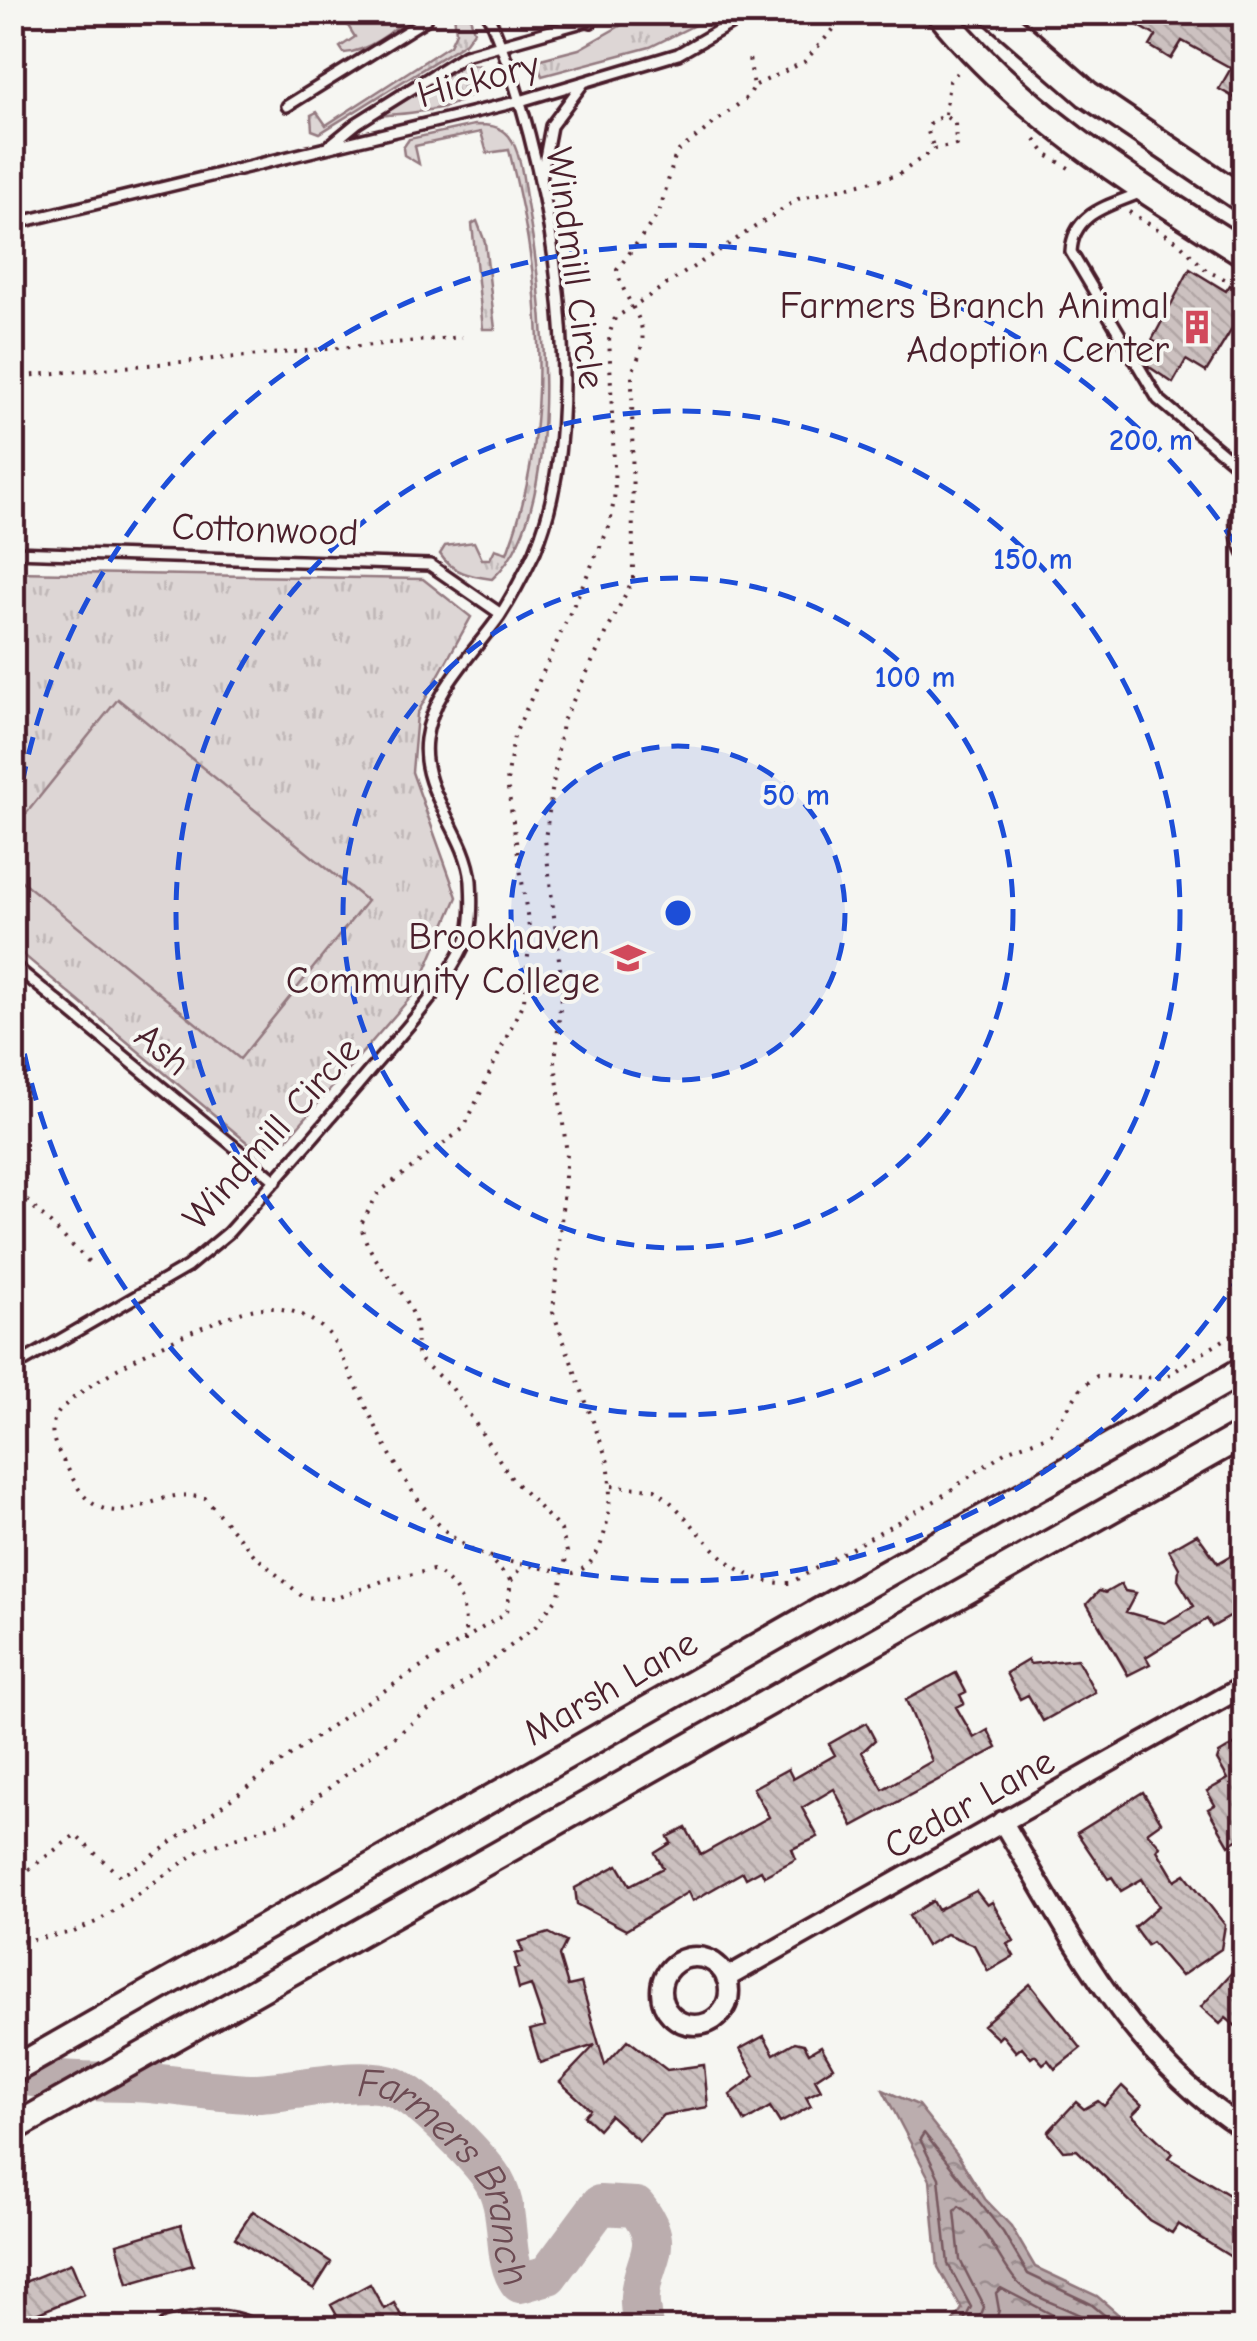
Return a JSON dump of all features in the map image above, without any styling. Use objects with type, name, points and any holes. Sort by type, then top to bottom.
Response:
[{"type":"main road","points":[[939,12],[996,74],[1146,191],[1244,253]]},
{"type":"main road","points":[[993,12],[1102,104],[1244,200]]},
{"type":"main road","name":"Marsh Lane","points":[[12,2071],[1244,1370]]},
{"type":"main road","points":[[12,2128],[1244,1434]]},
{"type":"street","name":"Cedar Lane","points":[[726,1978],[1244,1686]]},
{"type":"street","points":[[1002,1821],[1090,1966],[1140,2038],[1200,2101],[1244,2128]]},
{"type":"street","points":[[168,2328],[204,2320],[236,2322],[249,2328]]},
{"type":"lane","points":[[287,106],[425,20],[422,12]]},
{"type":"lane","name":"Windmill Circle","points":[[12,1368],[187,1267],[228,1233],[439,990],[469,937],[471,879],[428,778],[426,739],[440,698],[501,614],[535,550],[556,488],[565,418],[556,298],[539,186],[520,101],[486,12]]},
{"type":"lane","points":[[570,12],[591,22]]},
{"type":"lane","name":"Hickory","points":[[326,148],[448,63],[618,12]]},
{"type":"lane","name":"Hickory","points":[[12,224],[520,101],[678,54],[751,12]]},
{"type":"lane","points":[[539,186],[550,126],[584,82]]},
{"type":"lane","points":[[1146,191],[1084,216],[1072,232],[1072,252],[1158,400],[1244,470]]},
{"type":"lane","points":[[1244,486],[1235,512],[1236,537],[1244,554]]},
{"type":"lane","name":"Cottonwood","points":[[12,552],[430,565],[501,614]]},
{"type":"lane","name":"Ash","points":[[12,964],[276,1181]]},
{"type":"path","points":[[754,86],[804,62],[849,12]]},
{"type":"path","points":[[479,1553],[564,1572],[583,1570],[592,1562],[612,1486],[608,1462],[553,1312],[567,1154],[554,1063],[562,985],[546,839],[562,722],[633,579],[632,372],[646,344],[645,327],[617,270],[624,255],[659,212],[676,152],[749,96],[754,86],[749,58]]},
{"type":"path","points":[[945,116],[949,82],[960,69]]},
{"type":"path","points":[[12,1943],[52,1939],[98,1920],[201,1850],[264,1832],[316,1802],[536,1626],[559,1594],[566,1552],[561,1530],[512,1480],[452,1388],[418,1358],[416,1322],[410,1307],[371,1254],[362,1224],[379,1192],[464,1128],[524,1000],[530,934],[507,782],[509,760],[514,736],[610,525],[614,492],[609,335],[615,318],[798,198],[898,175],[934,150],[956,145],[955,123],[945,116]]},
{"type":"path","points":[[934,150],[927,129],[933,120],[945,116]]},
{"type":"path","points":[[12,377],[462,337]]},
{"type":"path","points":[[12,1186],[91,1264]]},
{"type":"path","points":[[465,1642],[466,1613],[461,1597],[450,1580],[432,1570],[388,1579],[334,1599],[303,1597],[255,1556],[205,1498],[176,1495],[114,1512],[97,1507],[79,1492],[53,1440],[53,1422],[64,1402],[86,1386],[221,1316],[264,1308],[316,1319],[331,1336],[403,1476],[438,1524],[494,1561],[511,1581]]},
{"type":"path","points":[[612,1486],[655,1489],[736,1568],[774,1584],[790,1583],[938,1498],[1006,1451],[1050,1435],[1082,1387],[1097,1376],[1164,1378],[1244,1327]]},
{"type":"path","points":[[12,1882],[76,1835],[120,1876],[128,1872],[255,1785],[345,1716],[507,1612],[511,1581],[522,1564]]},
{"type":"green space","points":[[340,13],[406,14],[396,28],[379,40],[344,53],[340,47],[355,37]]},
{"type":"green space","points":[[454,13],[469,13],[474,31],[466,42],[320,133],[312,130],[311,115],[317,112],[326,125],[450,45],[456,32]]},
{"type":"green space","points":[[643,13],[719,13],[650,47],[542,76],[537,60],[579,49]]},
{"type":"green space","points":[[465,64],[479,65],[484,81],[464,99],[436,109],[380,116]]},
{"type":"green space","points":[[474,125],[502,130],[517,152],[534,249],[543,349],[541,456],[532,505],[516,547],[492,579],[456,569],[440,554],[445,546],[474,542],[482,559],[490,559],[495,549],[507,553],[522,505],[532,455],[538,352],[536,301],[520,199],[509,150],[487,153],[481,132],[415,146],[419,164],[404,155],[403,148],[409,139]]},
{"type":"green space","points":[[477,221],[485,242],[495,329],[483,329],[472,224]]},
{"type":"green space","points":[[13,572],[423,579],[471,617],[417,714],[412,772],[457,897],[417,990],[287,1139],[255,1149],[13,946]]},
{"type":"green space","points":[[118,699],[367,901],[240,1059],[13,874],[13,830]]},
{"type":"water","points":[[883,2090],[918,2105],[957,2154],[985,2199],[1011,2226],[1035,2267],[1097,2296],[1134,2328],[948,2328],[962,2309],[938,2267],[930,2180]]},
{"type":"building","points":[[1143,12],[1199,12],[1197,16],[1244,28],[1244,103],[1219,89],[1231,68],[1182,41],[1171,59],[1150,46],[1156,36],[1136,24]]},
{"type":"building","name":"Farmers Branch Animal Adoption Center","points":[[1190,269],[1226,291],[1230,285],[1244,294],[1244,330],[1235,324],[1206,372],[1186,360],[1173,383],[1148,366],[1160,345],[1152,340]]},
{"type":"building","points":[[1197,1534],[1218,1563],[1234,1554],[1244,1572],[1244,1609],[1212,1627],[1207,1619],[1146,1657],[1150,1664],[1128,1675],[1087,1604],[1099,1591],[1105,1593],[1121,1584],[1125,1591],[1136,1593],[1126,1612],[1165,1623],[1194,1606],[1178,1580],[1179,1568],[1169,1550]]},
{"type":"building","points":[[1077,1659],[1095,1692],[1043,1721],[1028,1695],[1020,1699],[1006,1673],[1028,1660],[1030,1664]]},
{"type":"building","points":[[956,1673],[966,1692],[960,1695],[964,1703],[956,1707],[974,1738],[988,1730],[997,1748],[853,1826],[834,1789],[802,1808],[818,1837],[792,1849],[796,1859],[764,1876],[761,1870],[746,1878],[743,1872],[692,1901],[688,1892],[626,1930],[577,1904],[575,1888],[618,1865],[630,1885],[663,1868],[655,1853],[671,1843],[668,1837],[686,1828],[701,1855],[769,1817],[753,1788],[788,1769],[793,1779],[835,1755],[829,1744],[866,1723],[875,1740],[862,1752],[883,1789],[932,1761],[906,1700]]},
{"type":"building","points":[[1244,1739],[1244,1836],[1229,1845],[1208,1809],[1215,1805],[1207,1791],[1228,1779],[1217,1760],[1219,1754]]},
{"type":"building","points":[[1143,1792],[1161,1822],[1147,1832],[1160,1846],[1157,1850],[1175,1880],[1185,1874],[1225,1925],[1221,1949],[1181,1976],[1152,1942],[1147,1945],[1134,1927],[1159,1906],[1142,1879],[1121,1891],[1112,1877],[1108,1879],[1077,1833]]},
{"type":"building","points":[[976,1891],[987,1905],[992,1902],[1014,1941],[1007,1944],[1014,1956],[988,1971],[974,1945],[946,1934],[926,1946],[909,1916],[933,1901],[938,1910]]},
{"type":"building","points":[[549,1933],[566,1942],[559,1956],[568,1986],[581,1983],[605,2065],[628,2040],[667,2070],[704,2065],[708,2107],[663,2115],[639,2141],[610,2115],[598,2129],[584,2116],[590,2109],[560,2082],[595,2045],[540,2063],[530,2030],[545,2026],[531,1985],[519,1989],[514,1969],[519,1968],[515,1954],[523,1952],[519,1942]]},
{"type":"building","points":[[1244,1959],[1244,2033],[1226,2018],[1220,2024],[1201,2007]]},
{"type":"building","points":[[1030,1984],[1081,2048],[1055,2069],[1048,2060],[1043,2064],[1035,2055],[1031,2058],[1022,2047],[1016,2052],[1002,2035],[998,2039],[983,2025]]},
{"type":"building","points":[[764,2036],[774,2054],[795,2042],[804,2044],[809,2053],[821,2046],[833,2067],[815,2079],[821,2090],[806,2097],[811,2106],[780,2123],[770,2107],[745,2122],[730,2095],[755,2076],[740,2049]]},
{"type":"building","points":[[1122,2086],[1142,2105],[1132,2115],[1172,2153],[1168,2158],[1244,2204],[1244,2265],[1178,2224],[1172,2233],[1149,2220],[1077,2150],[1063,2151],[1048,2132],[1076,2102],[1084,2109],[1098,2101],[1104,2106]]},
{"type":"building","points":[[253,2211],[331,2262],[314,2289],[235,2238]]},
{"type":"building","points":[[181,2225],[193,2265],[128,2284],[117,2244]]},
{"type":"building","points":[[71,2263],[84,2294],[12,2324],[12,2287]]},
{"type":"building","points":[[370,2284],[384,2309],[394,2303],[408,2328],[344,2328],[331,2305]]},
{"type":"waterway","name":"Farmers Branch","points":[[12,2073],[243,2093],[364,2082],[394,2087],[431,2114],[490,2175],[502,2202],[510,2260],[520,2283],[548,2275],[600,2205],[636,2207],[651,2232],[652,2242],[640,2296],[643,2328]]},
{"type":"place","name":"Farmers Branch Animal Adoption Center","points":[[1197,327]]},
{"type":"place","name":"Brookhaven Community College","points":[[628,958]]}]
